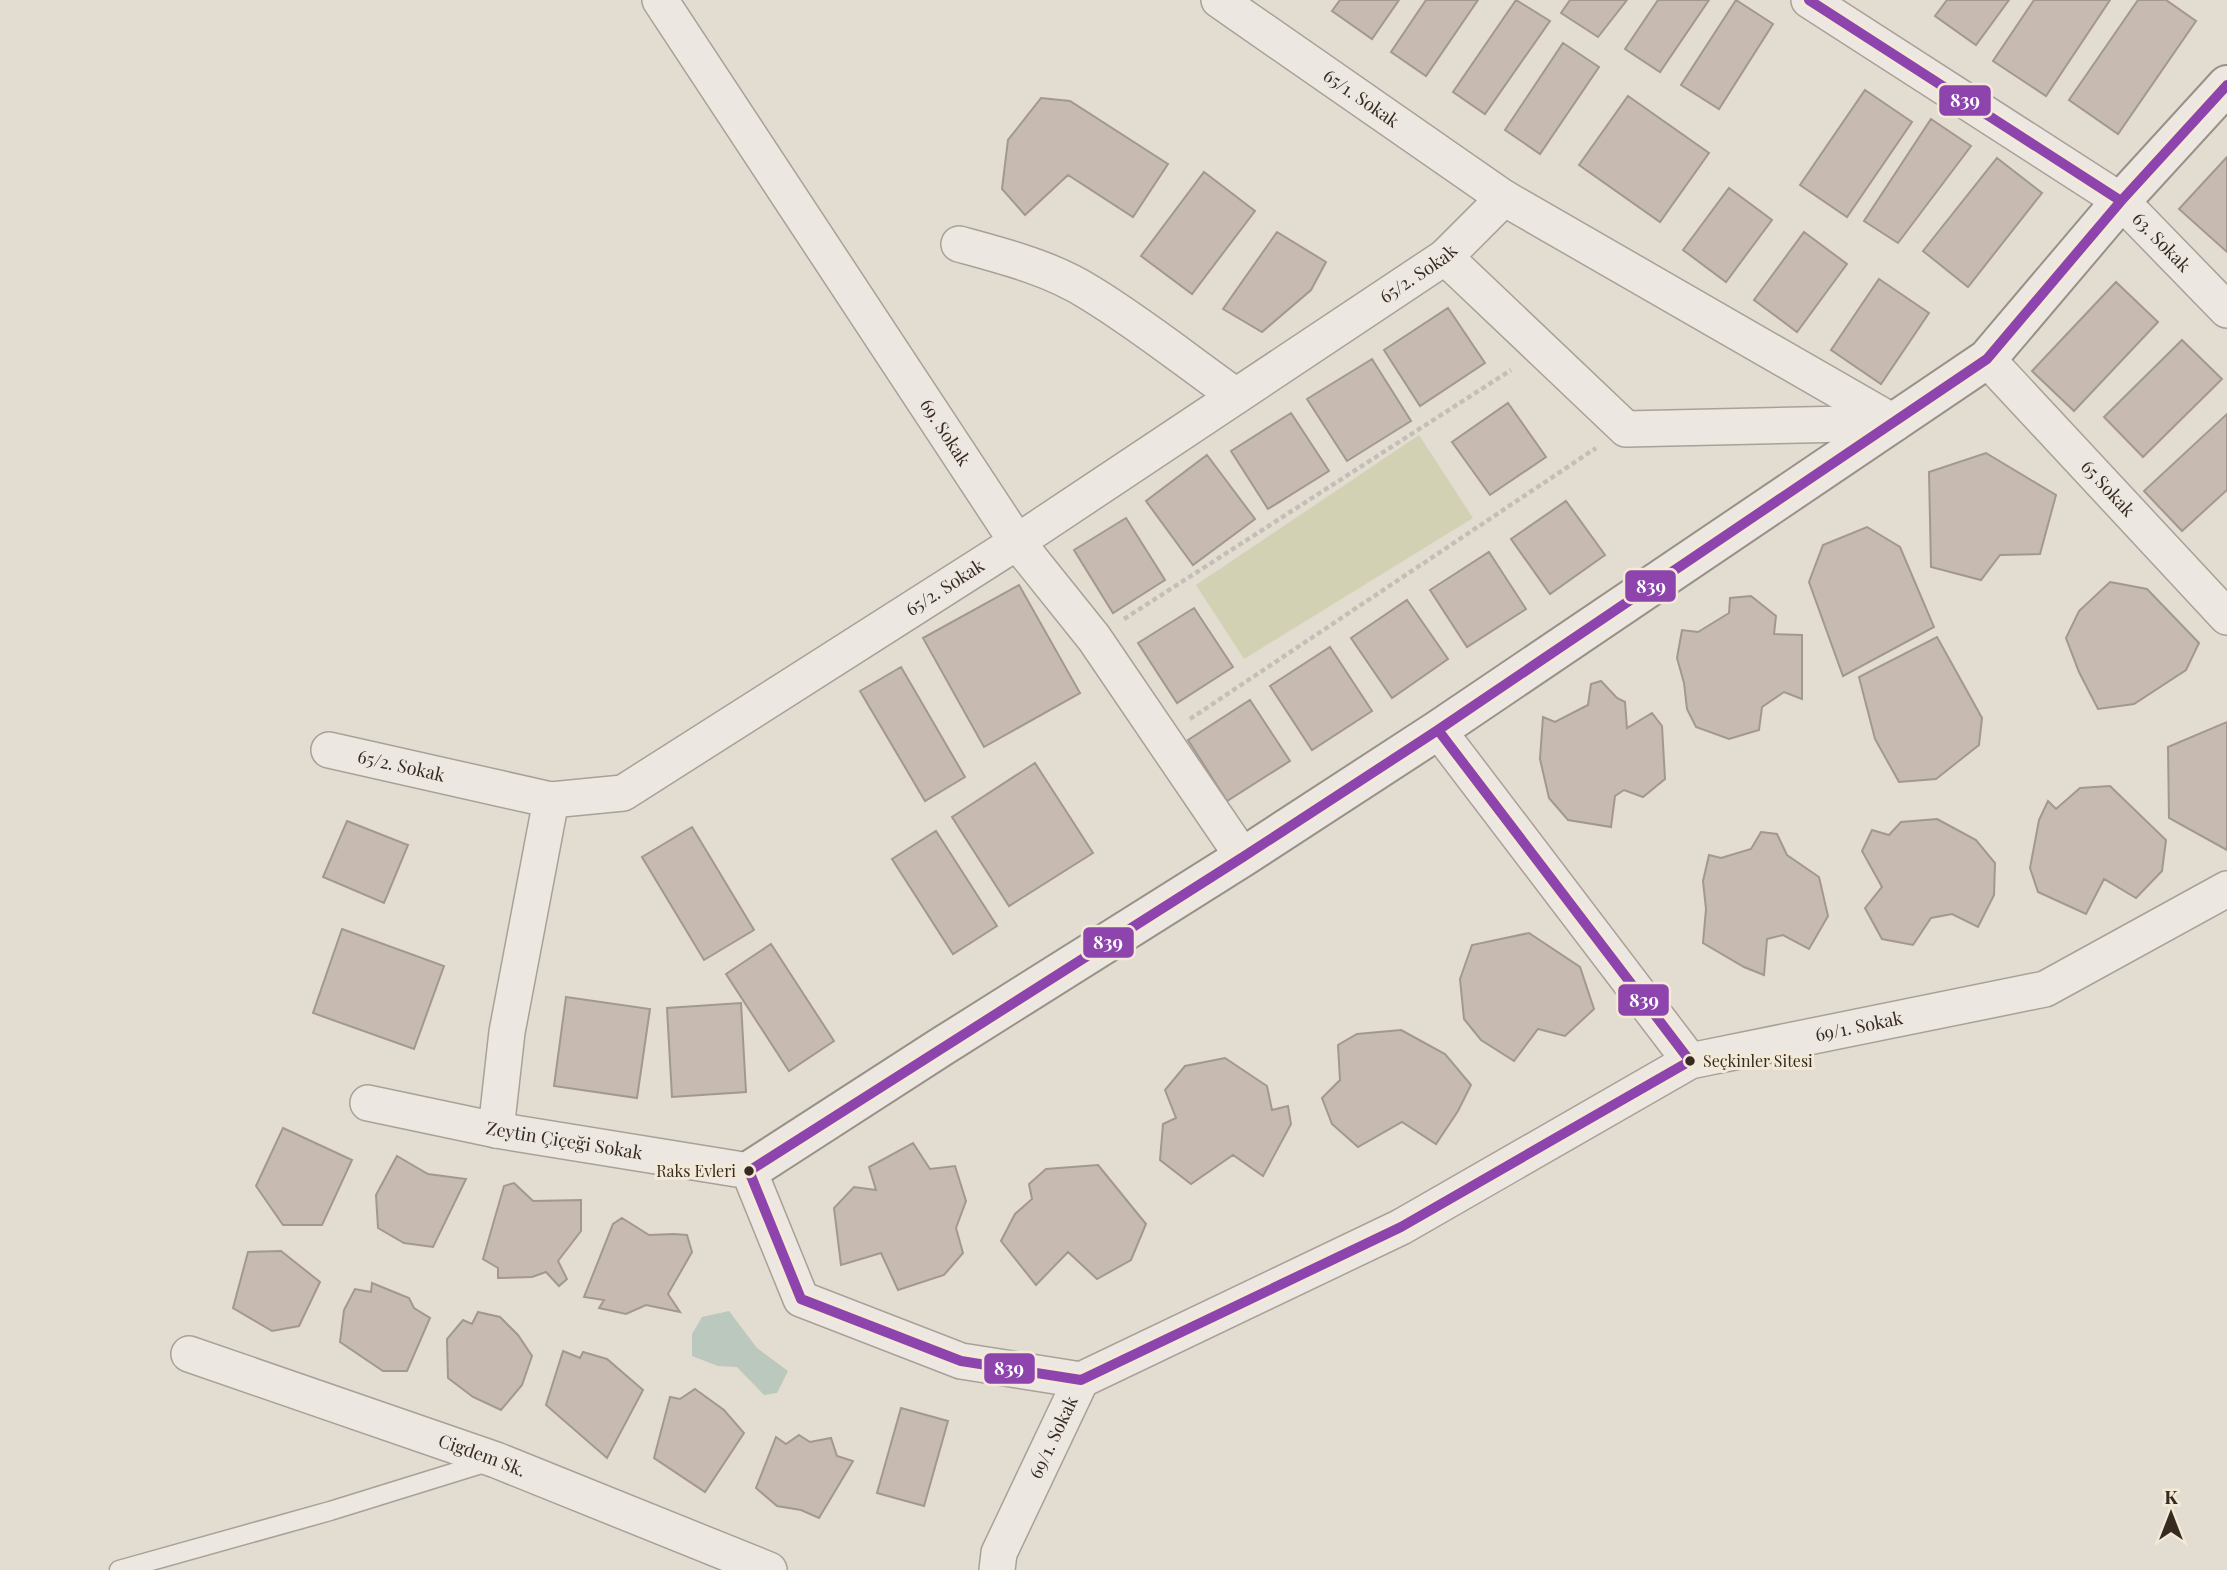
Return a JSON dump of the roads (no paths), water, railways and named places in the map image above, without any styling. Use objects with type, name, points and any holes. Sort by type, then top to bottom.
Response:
[{"type":"street","name":"69. Sokak","points":[[660,0],[1017,542],[1094,638],[1243,857]]},
{"type":"street","name":"65/1. Sokak","points":[[1219,0],[1504,198],[1895,423]]},
{"type":"street","name":"63. Sokak","points":[[1809,0],[2121,201],[2227,310]]},
{"type":"street","points":[[1081,1380],[961,1361],[801,1299],[749,1171],[1438,730],[1987,359],[2121,201],[2227,85]]},
{"type":"street","name":"65/2. Sokak","points":[[329,750],[551,800],[623,793],[1017,542],[1445,257],[1504,198]]},
{"type":"street","points":[[959,244],[1049,273],[1089,292],[1236,397]]},
{"type":"street","points":[[1445,257],[1626,429],[1895,423]]},
{"type":"street","name":"65 Sokak","points":[[1987,359],[2227,617]]},
{"type":"street","points":[[1438,730],[1690,1061]]},
{"type":"street","points":[[496,1130],[508,1032],[551,800]]},
{"type":"street","name":"69/1. Sokak","points":[[997,1570],[999,1553],[1081,1380],[1401,1227],[1690,1061],[2045,989],[2227,889]]},
{"type":"street","name":"Zeytin Çiçeği Sokak","points":[[368,1103],[496,1130],[749,1171]]},
{"type":"street","name":"Cigdem Sk.","points":[[189,1354],[496,1460],[769,1570]]},
{"type":"lane","points":[[118,1570],[330,1511],[496,1460]]},
{"type":"place","name":"Seçkinler Sitesi","points":[[1690,1061]]},
{"type":"place","name":"Raks Evleri","points":[[749,1171]]}]
